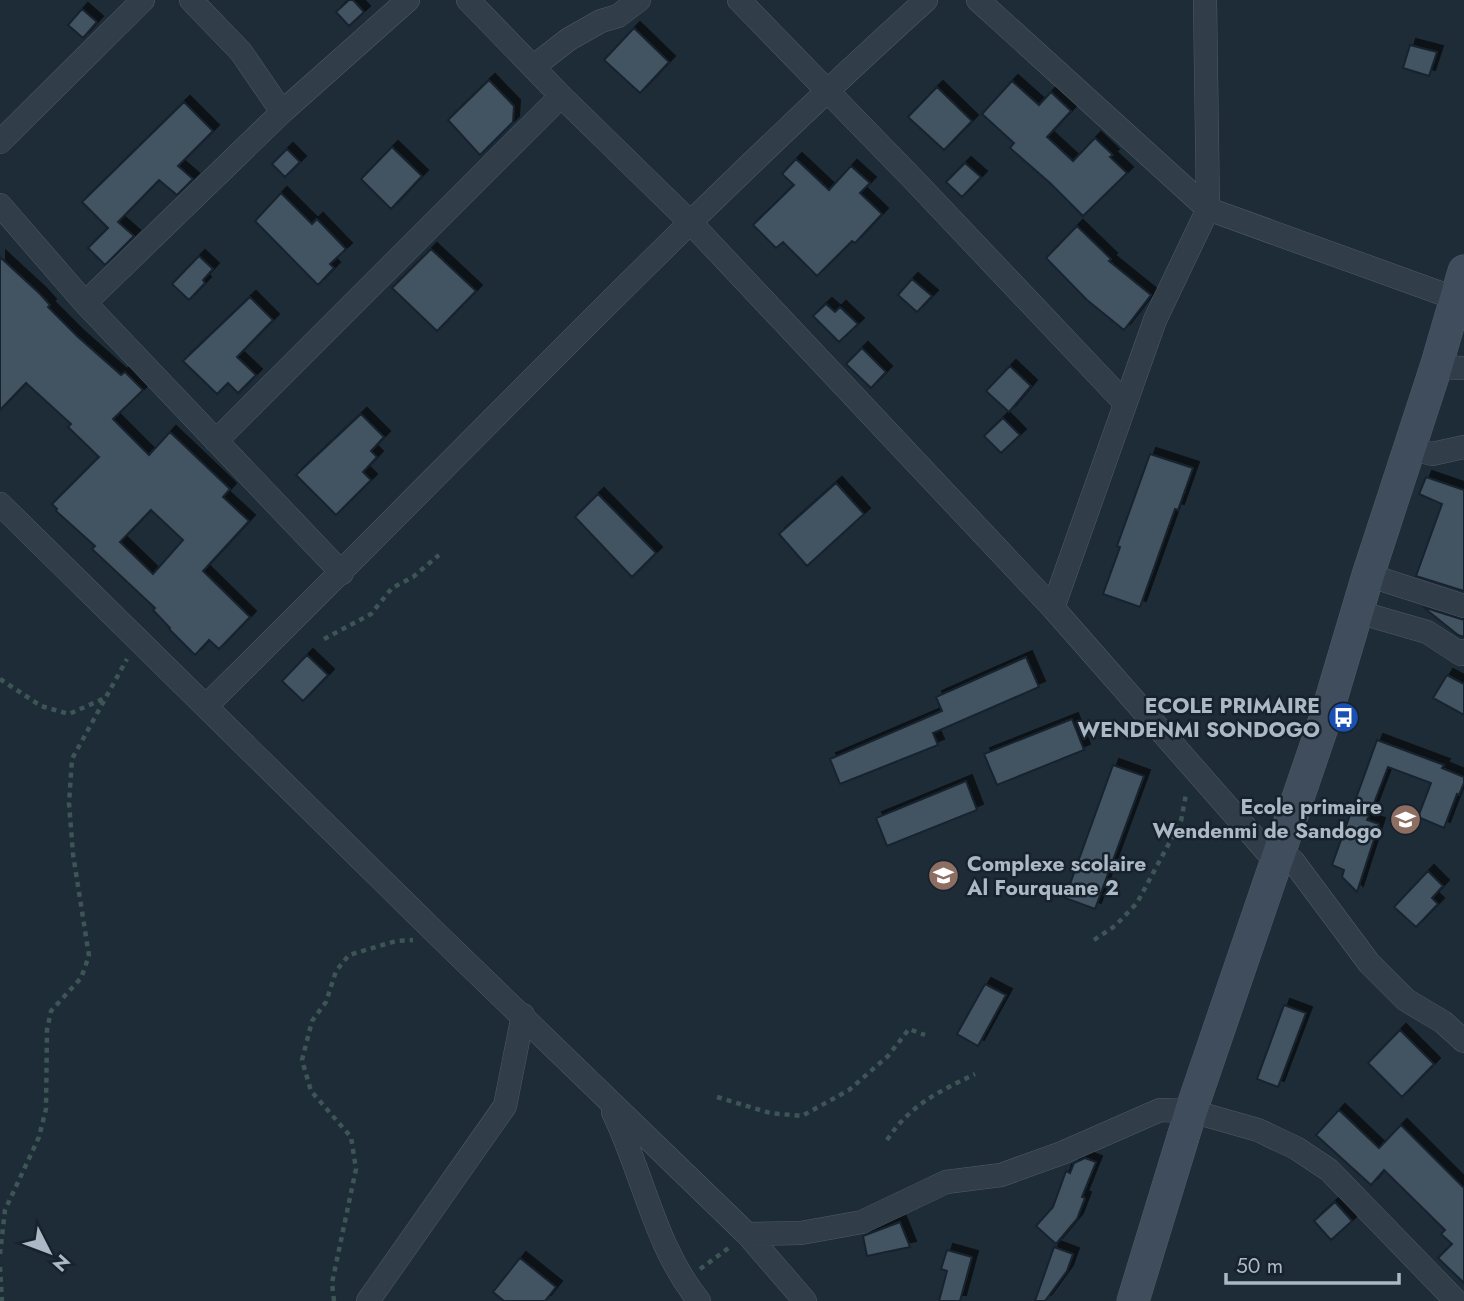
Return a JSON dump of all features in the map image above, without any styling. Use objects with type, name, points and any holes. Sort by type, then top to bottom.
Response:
[{"type":"street","points":[[0,142],[143,0]]},
{"type":"street","points":[[191,0],[241,52],[282,112]]},
{"type":"street","points":[[85,303],[282,112],[408,0]]},
{"type":"street","points":[[468,0],[561,96],[690,222],[1053,608],[1277,863]]},
{"type":"street","points":[[533,67],[569,39],[601,21],[618,16],[639,0]]},
{"type":"street","points":[[739,0],[1125,402]]},
{"type":"street","points":[[207,705],[342,573],[690,222],[825,91],[926,0]]},
{"type":"street","points":[[978,0],[1209,209],[1461,285],[1450,367],[1409,448],[1277,863],[1191,1111],[1133,1301]]},
{"type":"street","points":[[1053,608],[1155,320],[1209,209],[1205,0]]},
{"type":"street","points":[[216,441],[561,96]]},
{"type":"street","points":[[0,205],[85,303],[342,573]]},
{"type":"street","points":[[1409,448],[1432,454],[1464,447]]},
{"type":"street","points":[[0,504],[747,1234],[805,1301]]},
{"type":"street","points":[[1368,575],[1464,606]]},
{"type":"street","points":[[1358,612],[1427,632],[1461,654],[1464,651]]},
{"type":"street","points":[[1277,863],[1293,861],[1369,963],[1406,1000],[1453,1019],[1464,1041]]},
{"type":"street","points":[[368,1301],[505,1106],[523,1015]]},
{"type":"street","points":[[608,1100],[628,1142],[650,1209],[683,1282],[699,1301]]},
{"type":"street","points":[[747,1234],[801,1233],[862,1222],[946,1182],[1001,1175],[1062,1153],[1160,1110],[1191,1111],[1258,1130],[1296,1148],[1329,1170],[1457,1301]]},
{"type":"path","points":[[324,639],[370,614],[392,588],[413,577],[439,555]]},
{"type":"path","points":[[0,1254],[5,1210],[39,1137],[46,1109],[47,1030],[51,1011],[81,978],[89,956],[73,854],[69,803],[72,759],[127,659],[142,642]]},
{"type":"path","points":[[2,681],[41,706],[69,714],[106,698]]},
{"type":"path","points":[[1094,940],[1115,926],[1138,903],[1181,821],[1191,765]]},
{"type":"path","points":[[334,1301],[332,1283],[356,1169],[351,1137],[311,1091],[302,1060],[312,1021],[326,1002],[336,971],[349,955],[396,941],[443,939]]},
{"type":"path","points":[[717,1097],[770,1113],[802,1116],[849,1090],[888,1056],[909,1029],[925,1035]]},
{"type":"path","points":[[887,1140],[900,1121],[929,1097],[975,1074]]},
{"type":"path","points":[[0,1267],[2,1301]]},
{"type":"building","points":[[349,0],[353,0],[364,12],[349,26],[336,12]]},
{"type":"building","points":[[82,9],[97,22],[83,38],[68,25]]},
{"type":"building","points":[[634,28],[669,62],[640,93],[604,60]]},
{"type":"building","points":[[1410,45],[1437,52],[1429,76],[1403,68]]},
{"type":"building","points":[[489,80],[514,106],[513,122],[480,155],[448,120]]},
{"type":"building","points":[[1012,81],[1039,105],[1051,92],[1071,111],[1047,137],[1073,161],[1095,138],[1127,173],[1083,216],[1010,148],[1014,143],[982,114]]},
{"type":"building","points":[[937,87],[972,121],[944,150],[908,117]]},
{"type":"building","points":[[184,102],[213,131],[178,166],[193,179],[177,195],[159,180],[118,222],[134,236],[105,265],[88,248],[108,228],[82,202]]},
{"type":"building","points":[[392,147],[422,176],[391,209],[361,179]]},
{"type":"building","points":[[287,149],[300,162],[285,177],[272,164]]},
{"type":"building","points":[[796,159],[829,190],[851,166],[870,183],[860,193],[882,214],[855,243],[852,241],[817,276],[783,242],[776,248],[753,225],[794,185],[782,174]]},
{"type":"building","points":[[965,163],[981,177],[962,197],[946,182]]},
{"type":"building","points":[[281,193],[312,224],[317,219],[346,249],[330,264],[334,268],[318,285],[255,221]]},
{"type":"building","points":[[1077,226],[1111,259],[1109,261],[1151,295],[1124,330],[1087,300],[1046,258]]},
{"type":"building","points":[[431,249],[476,291],[437,331],[392,288]]},
{"type":"building","points":[[199,256],[213,269],[203,280],[205,283],[189,300],[172,284]]},
{"type":"building","points":[[0,257],[40,294],[50,305],[48,307],[78,337],[121,375],[125,372],[143,390],[113,419],[149,455],[170,432],[230,489],[223,497],[249,521],[203,571],[250,617],[219,649],[209,640],[195,655],[169,629],[153,610],[155,608],[92,549],[95,546],[56,511],[52,504],[99,457],[68,427],[71,424],[26,383],[0,410]],"holes":[[[151,510],[183,540],[153,574],[120,542]]]},
{"type":"building","points":[[912,279],[932,296],[917,312],[898,295]]},
{"type":"building","points":[[250,297],[273,320],[237,357],[256,375],[238,393],[228,383],[217,394],[183,361]]},
{"type":"building","points":[[826,304],[835,312],[840,307],[858,324],[839,342],[813,316]]},
{"type":"building","points":[[862,348],[886,372],[871,388],[846,364]]},
{"type":"building","points":[[1010,366],[1031,386],[1009,412],[986,391]]},
{"type":"building","points":[[361,414],[384,437],[371,451],[377,457],[363,472],[371,480],[336,515],[296,475]]},
{"type":"building","points":[[1003,418],[1020,435],[1001,453],[984,436]]},
{"type":"building","points":[[1150,454],[1193,468],[1178,510],[1175,509],[1140,607],[1103,594]]},
{"type":"building","points":[[1426,477],[1464,490],[1464,591],[1416,576],[1442,504],[1419,494]]},
{"type":"building","points":[[836,483],[864,514],[807,566],[779,534]]},
{"type":"building","points":[[598,494],[656,553],[632,577],[575,517]]},
{"type":"building","points":[[1423,607],[1464,620],[1464,637],[1458,635]]},
{"type":"building","points":[[307,655],[328,675],[303,701],[282,681]]},
{"type":"building","points":[[1026,657],[1039,687],[933,733],[938,745],[840,784],[830,759],[942,711],[936,697]]},
{"type":"building","points":[[1447,675],[1464,684],[1464,715],[1433,698]]},
{"type":"building","points":[[1072,719],[1084,750],[997,785],[984,754]]},
{"type":"building","points":[[1377,740],[1444,765],[1442,768],[1464,777],[1464,783],[1444,828],[1418,817],[1431,783],[1388,767],[1371,811],[1356,805],[1369,816],[1367,820],[1379,824],[1357,892],[1342,877],[1344,870],[1332,865]]},
{"type":"building","points":[[1113,765],[1144,776],[1095,909],[1065,898]]},
{"type":"building","points":[[966,781],[977,810],[887,846],[876,818]]},
{"type":"building","points":[[1428,871],[1443,886],[1432,898],[1438,904],[1416,927],[1394,907]]},
{"type":"building","points":[[985,984],[1006,995],[978,1046],[957,1034]]},
{"type":"building","points":[[1284,1005],[1306,1013],[1278,1087],[1257,1079]]},
{"type":"building","points":[[1400,1030],[1434,1064],[1402,1097],[1368,1063]]},
{"type":"building","points":[[1339,1110],[1379,1148],[1401,1125],[1464,1188],[1464,1283],[1438,1258],[1452,1244],[1441,1234],[1445,1230],[1384,1170],[1371,1185],[1316,1135]]},
{"type":"building","points":[[1085,1158],[1096,1162],[1082,1197],[1085,1198],[1077,1219],[1056,1244],[1036,1226],[1053,1207],[1066,1171],[1070,1173],[1074,1163]]},
{"type":"building","points":[[1335,1202],[1352,1221],[1331,1240],[1314,1221]]},
{"type":"building","points":[[900,1222],[910,1247],[867,1256],[863,1236]]},
{"type":"building","points":[[1054,1247],[1073,1254],[1067,1271],[1045,1301],[1035,1301]]},
{"type":"building","points":[[947,1250],[972,1257],[960,1301],[939,1301],[947,1271],[941,1269]]},
{"type":"building","points":[[520,1258],[556,1287],[545,1301],[504,1301],[493,1292]]},
{"type":"place","name":"ECOLE PRIMAIRE WENDENMI SONDOGO","points":[[1343,718]]},
{"type":"place","name":"Ecole primaire Wendenmi de Sandogo","points":[[1405,819]]},
{"type":"place","name":"Complexe scolaire Al Fourquane 2","points":[[944,876]]}]
